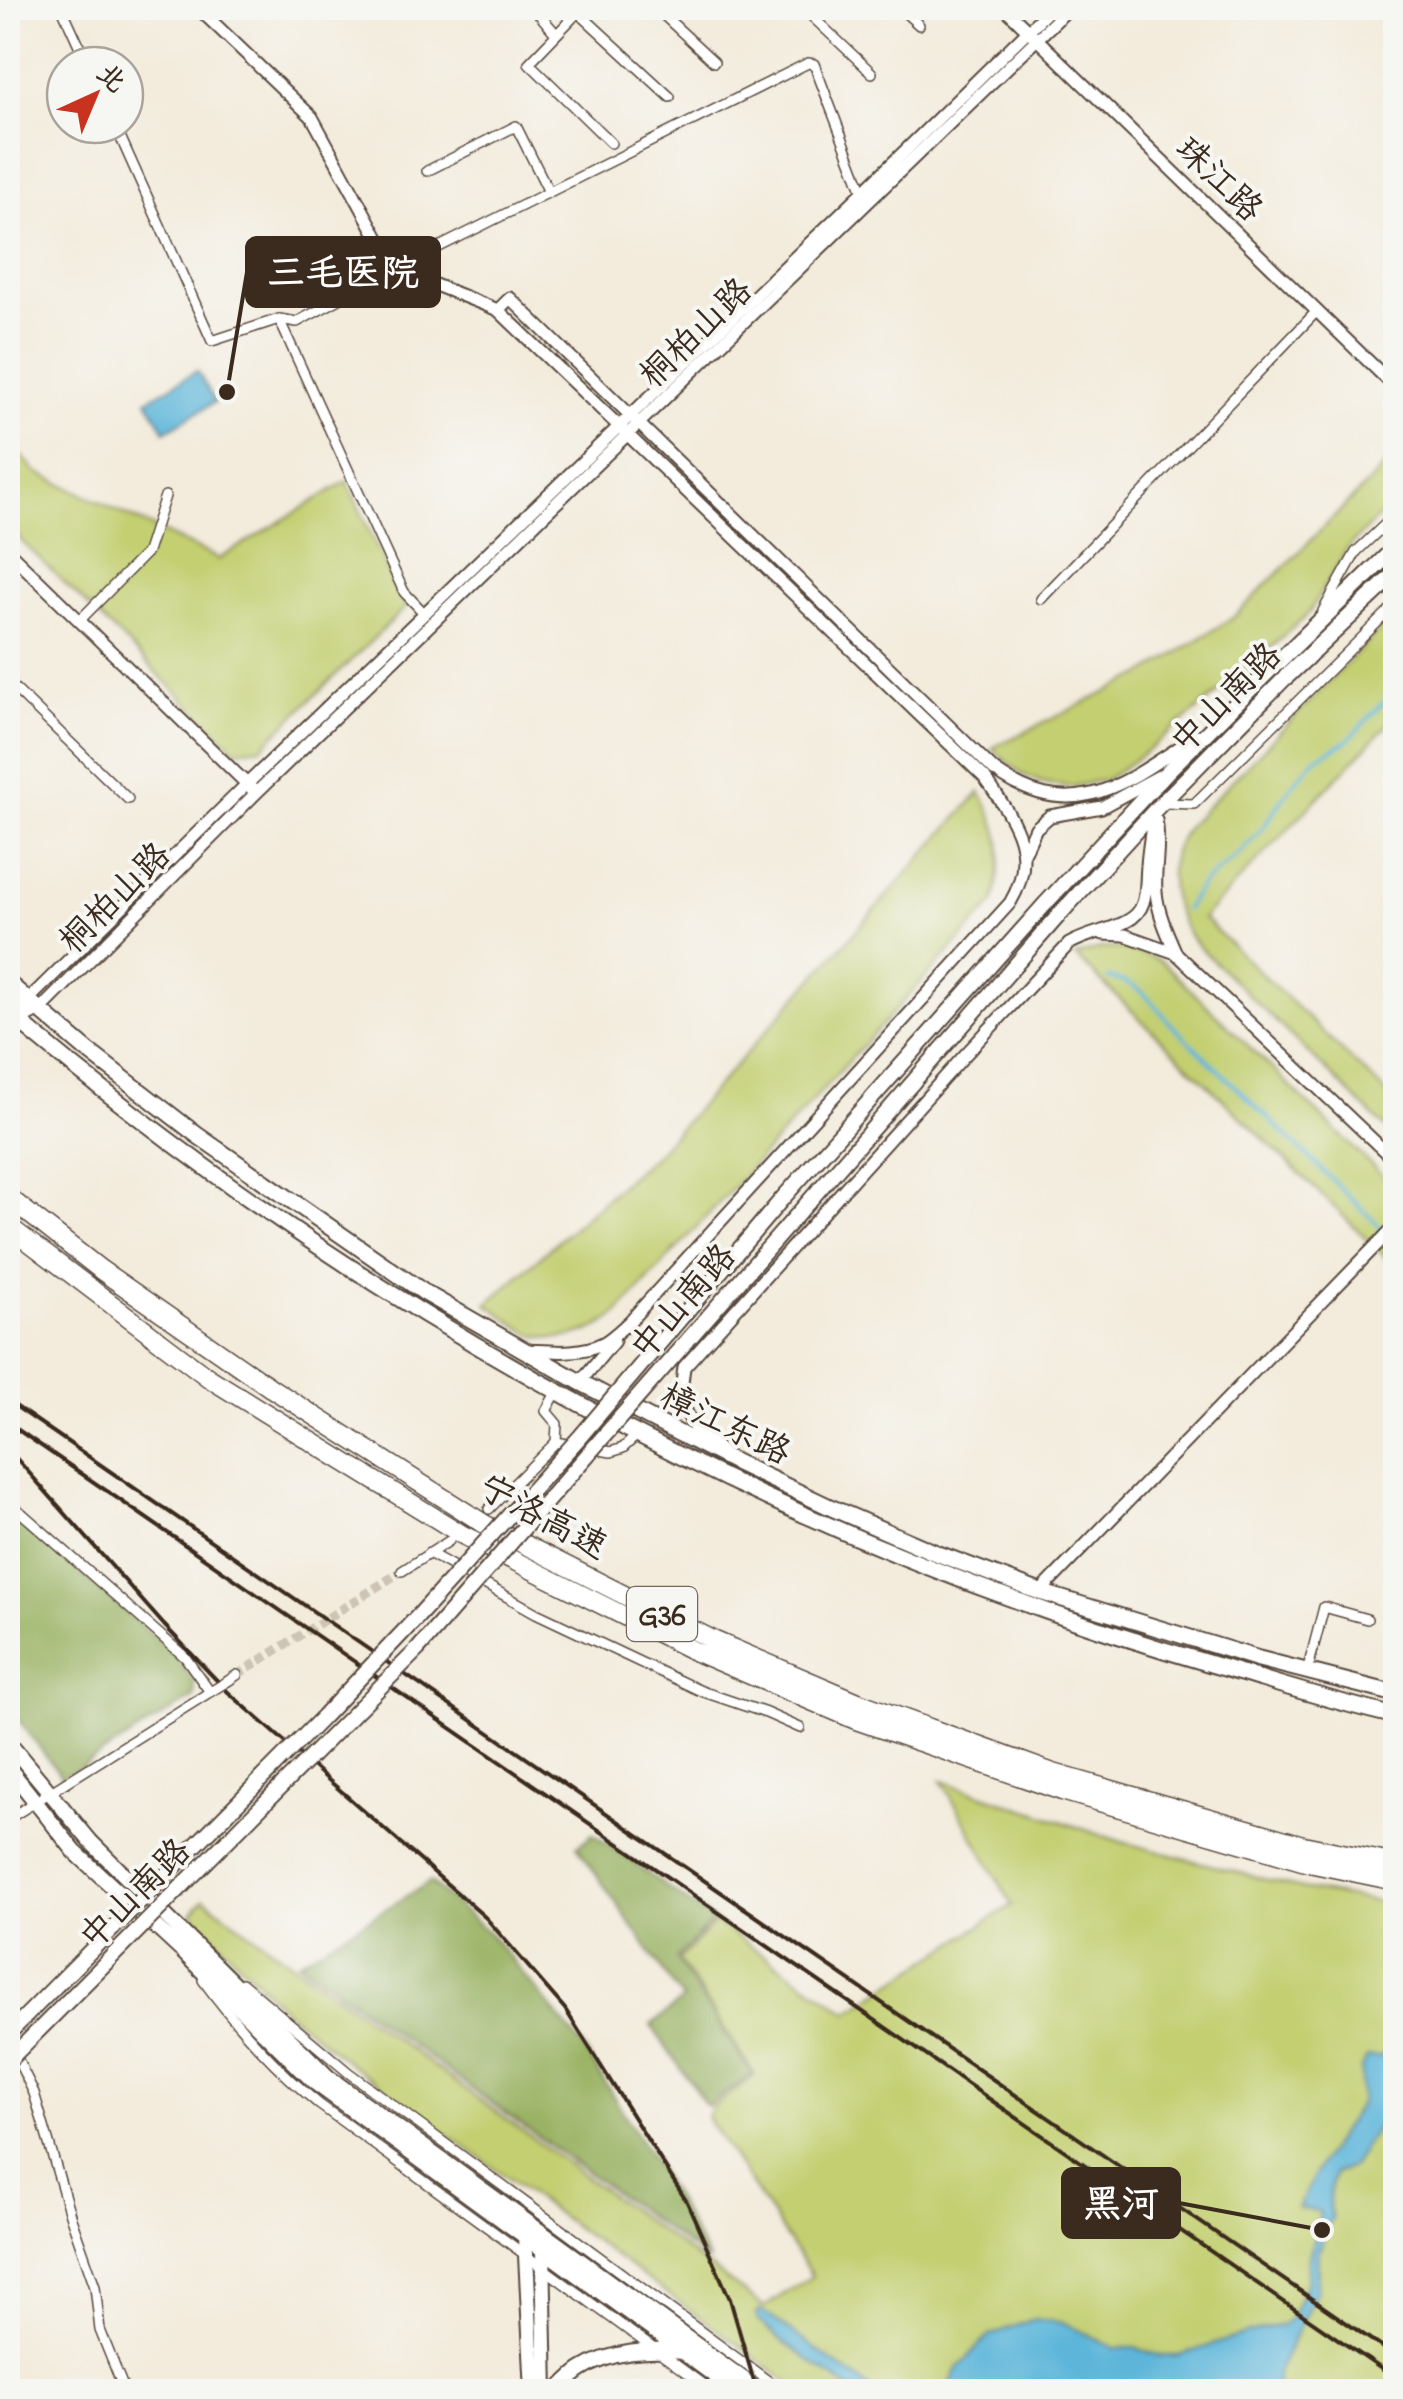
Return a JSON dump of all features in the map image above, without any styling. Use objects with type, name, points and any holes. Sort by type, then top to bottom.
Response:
[{"type":"highway","name":"宁洛高速","points":[[8,1197],[102,1270],[270,1388],[486,1525],[716,1641],[858,1702],[1053,1773],[1304,1845],[1396,1864]]},
{"type":"highway","name":"宁洛高速","points":[[8,1226],[209,1378],[276,1420],[461,1534],[694,1651],[856,1720],[1062,1792],[1310,1863],[1396,1881]]},
{"type":"main road","name":"中山南路","points":[[8,2062],[418,1648],[1059,915],[1282,670],[1314,626],[1396,547]]},
{"type":"main road","name":"中山南路","points":[[8,2037],[421,1613],[579,1438],[782,1199],[1167,772],[1214,725],[1396,574]]},
{"type":"main road","name":"樟江东路","points":[[8,983],[181,1123],[424,1293],[580,1382],[735,1462],[936,1552],[1040,1592],[1159,1630],[1396,1694]]},
{"type":"main road","name":"樟江东路","points":[[13,1016],[261,1205],[428,1316],[637,1435],[860,1540],[1038,1610],[1152,1647],[1396,1716]]},
{"type":"main road","points":[[8,1742],[91,1842],[190,1949]]},
{"type":"main road","points":[[8,1767],[75,1852],[190,1949],[328,2077],[760,2392]]},
{"type":"main road","points":[[535,2227],[543,2250],[546,2392]]},
{"type":"main road","points":[[532,2392],[526,2255],[535,2227]]},
{"type":"main road","points":[[543,2250],[737,2392]]},
{"type":"main road","points":[[557,2392],[580,2370],[607,2358],[639,2351],[686,2352]]},
{"type":"street","points":[[62,8],[79,45]]},
{"type":"street","points":[[198,8],[312,118],[395,268],[498,310],[985,778],[1012,816],[1021,836],[1023,856]]},
{"type":"street","points":[[534,8],[556,34]]},
{"type":"street","points":[[656,8],[669,12],[714,62]]},
{"type":"street","points":[[803,8],[872,73]]},
{"type":"street","points":[[900,8],[919,26]]},
{"type":"street","name":"珠江路","points":[[1006,8],[1396,388]]},
{"type":"street","name":"桐柏山路","points":[[635,419],[1033,34],[1051,8]]},
{"type":"street","name":"桐柏山路","points":[[13,1016],[34,1005],[864,192],[1033,34],[1069,8]]},
{"type":"street","points":[[611,142],[529,63],[580,10],[670,97]]},
{"type":"street","points":[[124,145],[212,341],[279,320],[298,322],[395,268],[808,62],[814,64],[864,192]]},
{"type":"street","points":[[427,171],[516,126],[549,192]]},
{"type":"street","points":[[498,310],[510,298],[994,770],[1012,783],[1057,798],[1097,794],[1125,782],[1214,725]]},
{"type":"street","points":[[1042,599],[1317,311]]},
{"type":"street","points":[[279,320],[404,592],[424,613]]},
{"type":"street","name":"桐柏山路","points":[[252,789],[424,613],[624,430]]},
{"type":"street","points":[[79,621],[147,552],[165,496]]},
{"type":"street","points":[[1314,626],[1356,552],[1396,514]]},
{"type":"street","points":[[8,551],[252,789]]},
{"type":"street","points":[[1159,807],[1194,804],[1396,604]]},
{"type":"street","points":[[8,682],[128,799]]},
{"type":"street","points":[[8,702],[18,692]]},
{"type":"street","points":[[580,1382],[1010,903],[1023,856],[1036,828],[1050,816],[1102,806],[1167,772]]},
{"type":"street","points":[[735,1462],[694,1427],[680,1399],[684,1367],[1069,944],[1132,919],[1142,908],[1159,807]]},
{"type":"street","points":[[1159,807],[1156,891],[1162,922],[1176,952],[1396,1162]]},
{"type":"street","points":[[1091,933],[1125,935],[1176,952]]},
{"type":"street","points":[[1040,1592],[1396,1225]]},
{"type":"street","points":[[526,1350],[564,1352],[592,1348],[630,1322]]},
{"type":"street","points":[[489,1508],[556,1442],[558,1424],[546,1411],[557,1390]]},
{"type":"street","points":[[556,1442],[612,1452],[624,1448],[637,1435]]},
{"type":"street","points":[[8,1501],[185,1657],[212,1690]]},
{"type":"street","points":[[402,1571],[449,1541]]},
{"type":"street","points":[[430,1554],[536,1613],[701,1691],[800,1728]]},
{"type":"street","points":[[1307,1672],[1324,1607],[1367,1619]]},
{"type":"street","points":[[8,1819],[232,1678]]},
{"type":"street","points":[[190,1949],[221,2004],[301,2090],[713,2392]]},
{"type":"street","points":[[8,2037],[34,2093],[95,2286],[100,2330],[125,2392]]},
{"type":"street","points":[[535,2227],[782,2392]]},
{"type":"green space","points":[[8,449],[23,457],[36,472],[219,559],[347,481],[407,606],[262,747],[236,750],[8,528]]},
{"type":"green space","points":[[1395,456],[1395,500],[1347,549],[1309,613],[1151,748],[1107,779],[1071,787],[1043,783],[1021,774],[992,748],[1144,674],[1235,616]]},
{"type":"green space","points":[[1395,614],[1395,717],[1203,918],[1395,1101],[1395,1137],[1195,943],[1177,911],[1171,874],[1175,849],[1187,827]]},
{"type":"green space","points":[[980,792],[999,834],[994,903],[616,1315],[578,1335],[555,1338],[534,1335],[487,1304],[658,1152]]},
{"type":"green space","points":[[1103,948],[1134,952],[1162,962],[1395,1188],[1395,1266],[1075,956]]},
{"type":"green space","points":[[8,1511],[177,1656],[195,1684],[194,1697],[63,1778],[8,1707]]},
{"type":"green space","points":[[942,1781],[1122,1842],[1302,1889],[1395,1905],[1395,2391],[801,2391],[348,2062],[283,2009],[192,1913],[204,1899],[764,2307],[812,2276],[707,2118],[711,2108],[755,2075],[679,1960],[715,1922],[848,2012],[1012,1905]]},
{"type":"green space","points":[[593,1834],[713,1920],[676,1959],[752,2074],[707,2106],[651,2025],[683,2000],[577,1846]]},
{"type":"green space","points":[[430,1882],[490,1934],[581,2044],[709,2261],[298,1962]]},
{"type":"water","points":[[197,371],[215,402],[165,431],[147,400]]},
{"type":"water","points":[[1395,2038],[1395,2081],[1388,2088],[1390,2104],[1352,2167],[1335,2173],[1329,2196],[1332,2218],[1318,2254],[1317,2290],[1277,2373],[1277,2391],[950,2391],[959,2367],[990,2335],[1034,2319],[1065,2323],[1115,2348],[1178,2356],[1283,2324],[1291,2318],[1307,2281],[1320,2213],[1298,2208],[1320,2164],[1361,2102],[1361,2068],[1367,2057],[1381,2057]]},
{"type":"water","points":[[761,2310],[874,2391],[852,2391],[791,2348],[757,2320]]},
{"type":"waterway","points":[[1185,910],[1202,884],[1259,833],[1316,758],[1346,742],[1396,689]]},
{"type":"waterway","points":[[1108,978],[1129,984],[1144,994],[1396,1242]]},
{"type":"tunnel","points":[[237,1675],[402,1571]]},
{"type":"railway","points":[[8,1401],[1396,2357]]},
{"type":"railway","points":[[8,1423],[1396,2379]]},
{"type":"railway","points":[[8,1449],[228,1692],[486,1918],[565,2009],[687,2202],[730,2299],[757,2392]]},
{"type":"place","name":"三毛医院","points":[[227,392]]},
{"type":"place","name":"黑河","points":[[1322,2230]]}]
